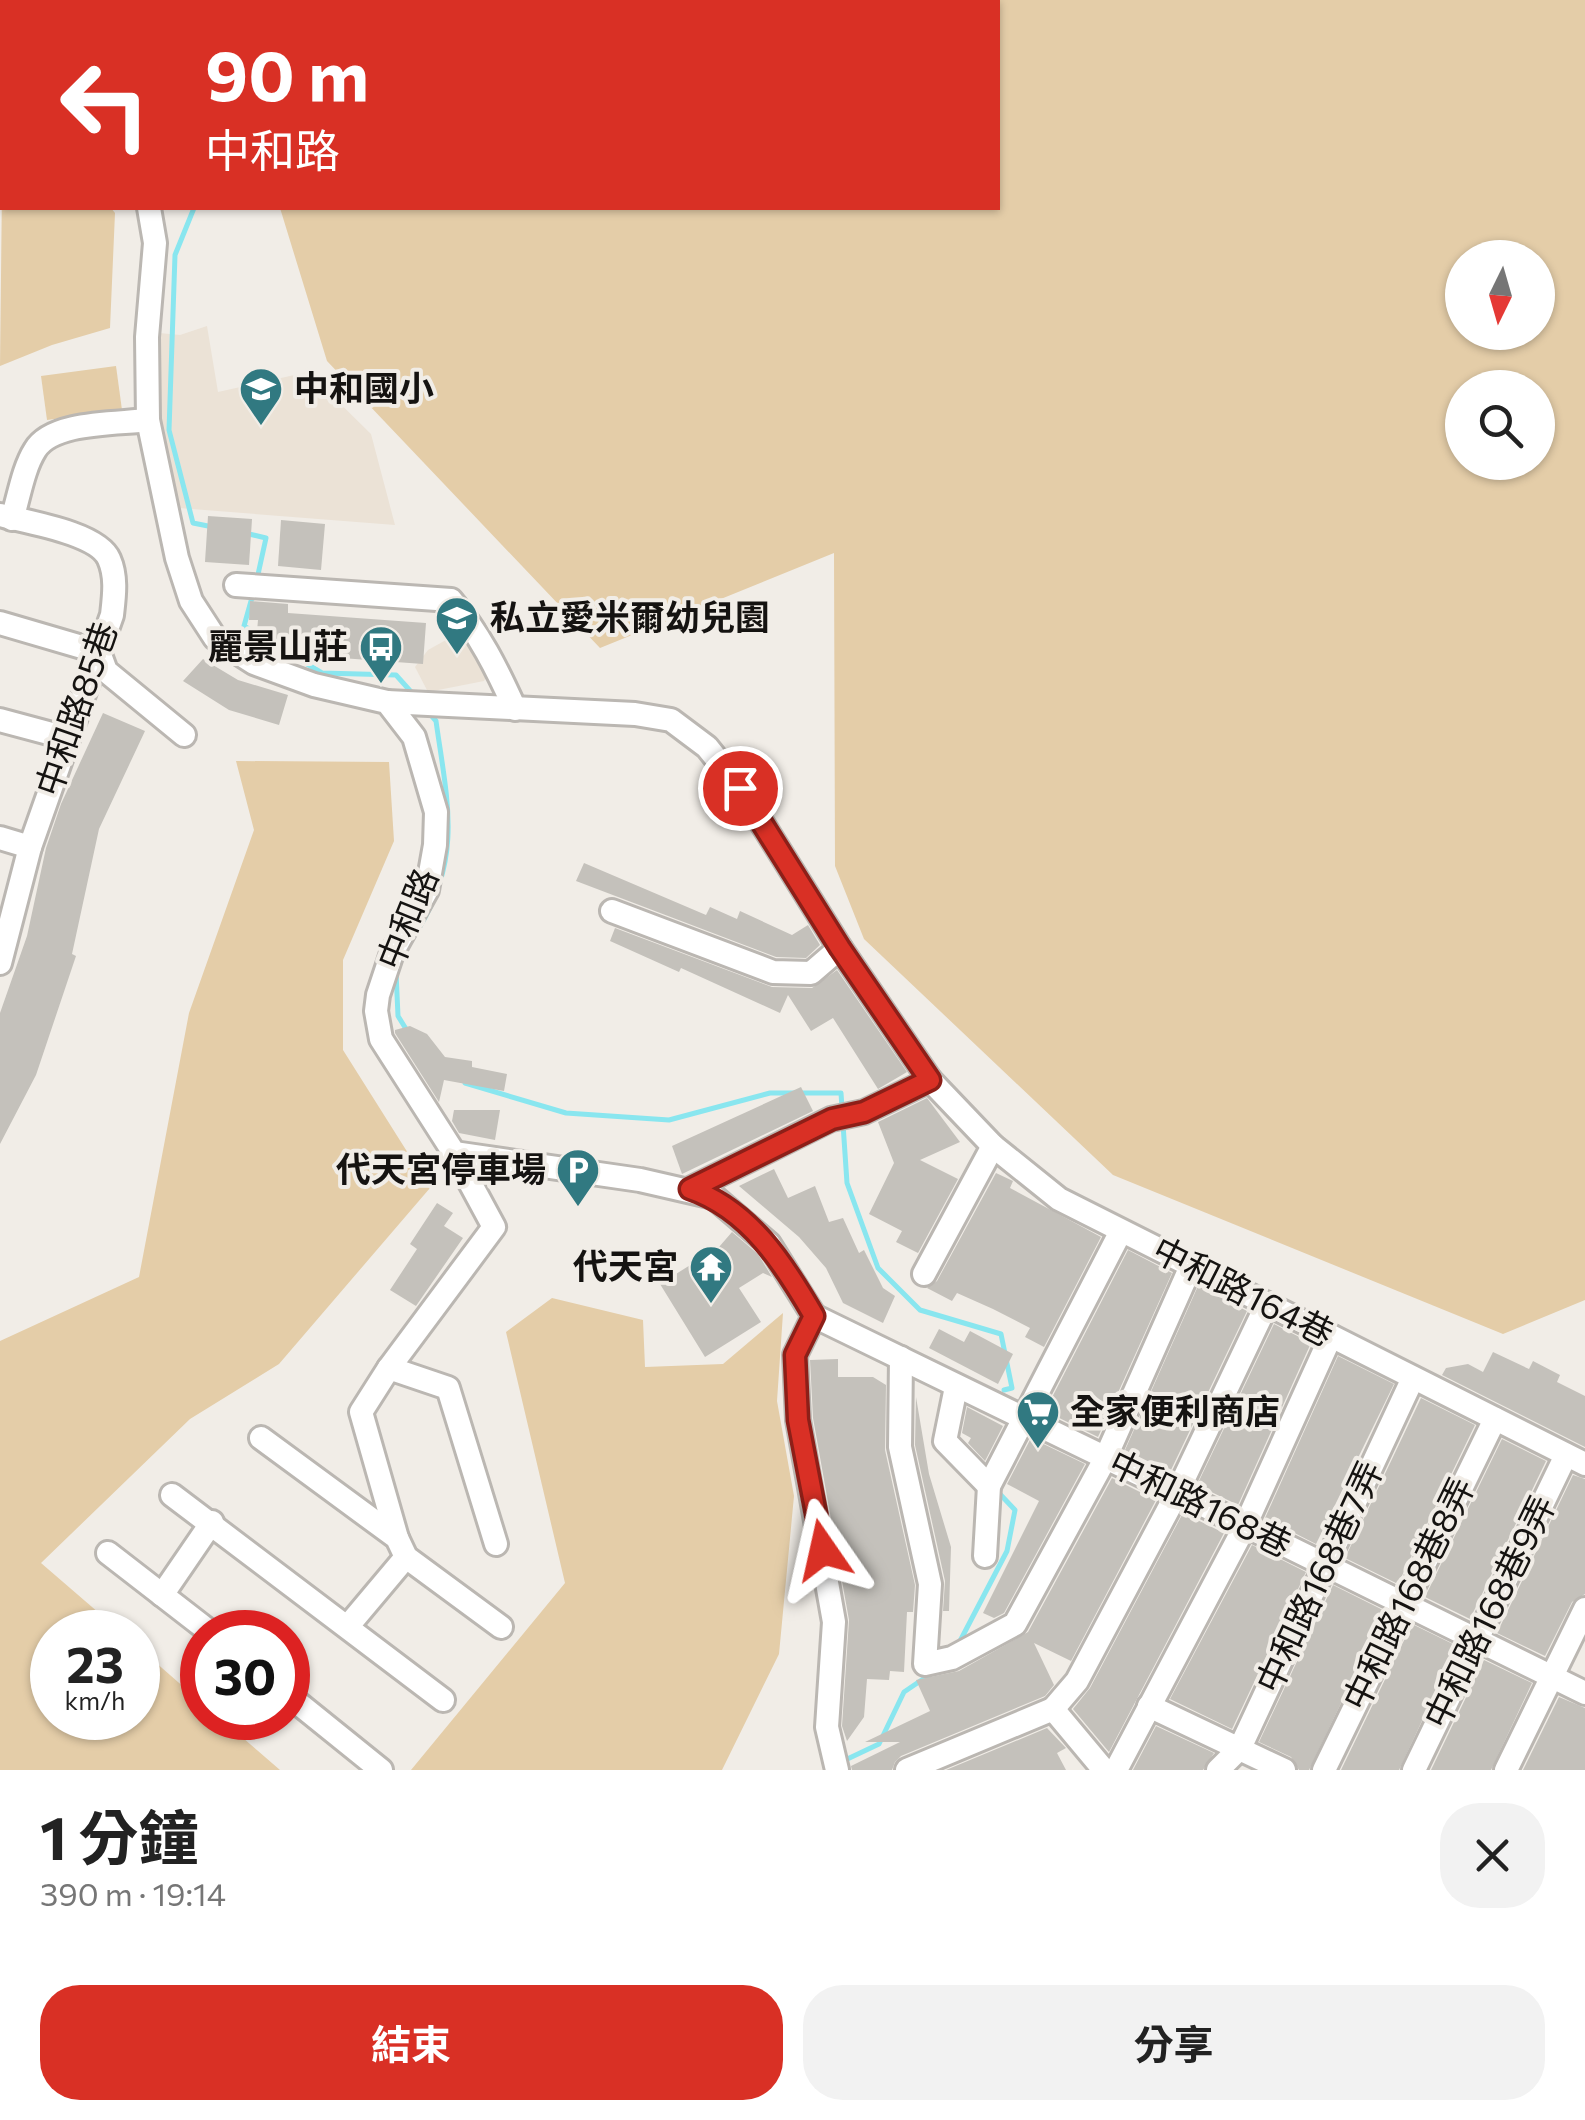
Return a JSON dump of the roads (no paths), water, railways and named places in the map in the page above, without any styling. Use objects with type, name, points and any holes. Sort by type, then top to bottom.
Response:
[{"type":"street","points":[[150,210],[155,243],[146,355],[148,420],[176,558],[191,601],[215,638],[254,664],[314,686],[397,702]]},
{"type":"street","name":"中和路85巷","points":[[1,954],[30,847],[112,616],[115,586],[109,557],[91,540],[6,517],[36,446],[48,435],[148,420]]},
{"type":"street","points":[[240,585],[451,600],[472,625],[494,662],[515,709]]},
{"type":"street","points":[[0,624],[99,652],[106,671],[184,735]]},
{"type":"street","name":"中和路164巷","points":[[397,702],[635,714],[671,720],[707,747],[740,788],[840,948],[930,1080],[993,1146],[1059,1199],[1576,1460]]},
{"type":"street","name":"中和路","points":[[389,1368],[494,1227],[454,1153],[381,1039],[376,1011],[378,995],[392,953],[427,890],[435,845],[436,812],[414,737],[397,702]]},
{"type":"street","points":[[0,720],[68,738]]},
{"type":"street","points":[[0,838],[30,847]]},
{"type":"street","points":[[612,912],[772,972],[811,973],[840,948]]},
{"type":"street","points":[[690,1189],[832,1119],[864,1112],[930,1080]]},
{"type":"street","points":[[924,1274],[993,1146]]},
{"type":"street","points":[[454,1153],[690,1189],[714,1197],[769,1244],[814,1316],[795,1355],[798,1420],[834,1622],[827,1726],[834,1762]]},
{"type":"street","points":[[985,1556],[992,1480],[1121,1231]]},
{"type":"street","points":[[901,1358],[900,1448],[930,1584],[925,1664],[952,1658],[1015,1624],[1105,1459],[1190,1266]]},
{"type":"street","points":[[907,1770],[1053,1709],[1077,1681],[1177,1493],[1267,1304]]},
{"type":"street","name":"中和路168巷","points":[[814,1316],[1585,1693]]},
{"type":"street","points":[[1116,1770],[1245,1526],[1331,1336]]},
{"type":"street","points":[[402,1548],[361,1412],[389,1368],[448,1388],[496,1544]]},
{"type":"street","name":"中和路168巷7弄","points":[[1218,1770],[1240,1748],[1413,1378]]},
{"type":"street","points":[[956,1386],[945,1441],[992,1480]]},
{"type":"street","name":"中和路168巷8弄","points":[[1324,1770],[1495,1419]]},
{"type":"street","points":[[261,1438],[501,1626]]},
{"type":"street","name":"中和路168巷9弄","points":[[1414,1770],[1474,1640],[1576,1460]]},
{"type":"street","points":[[172,1495],[443,1700]]},
{"type":"street","points":[[162,1594],[212,1522]]},
{"type":"street","points":[[348,1626],[402,1548]]},
{"type":"street","points":[[108,1553],[182,1610]]},
{"type":"street","points":[[1506,1770],[1585,1609]]},
{"type":"street","points":[[1148,1706],[1284,1770]]},
{"type":"street","points":[[1053,1709],[1104,1770]]},
{"type":"street","points":[[310,1713],[381,1770]]},
{"type":"waterway","points":[[193,210],[175,255],[169,430],[193,523],[213,527]]},
{"type":"waterway","points":[[249,534],[266,538],[257,579]]},
{"type":"waterway","points":[[253,594],[244,626],[322,673],[396,675],[413,694]]},
{"type":"waterway","points":[[419,928],[433,902],[447,852],[444,777],[436,721],[430,714]]},
{"type":"waterway","points":[[396,972],[398,1016],[406,1029]]},
{"type":"waterway","points":[[465,1083],[566,1113],[669,1120],[770,1093],[841,1093],[842,1108]]},
{"type":"waterway","points":[[843,1124],[847,1183],[878,1268],[920,1310],[1001,1334],[1012,1388],[1004,1390]]},
{"type":"waterway","points":[[959,1643],[1007,1551],[1015,1510],[997,1491]]},
{"type":"waterway","points":[[841,1762],[879,1744],[904,1692],[932,1673]]},
{"type":"place","name":"中和國小","points":[[261,427]]},
{"type":"place","name":"私立愛米爾幼兒園","points":[[457,656]]},
{"type":"place","name":"麗景山莊","points":[[381,685]]},
{"type":"place","name":"代天宮停車場","points":[[578,1208]]},
{"type":"place","name":"代天宮","points":[[711,1305]]},
{"type":"place","name":"全家便利商店","points":[[1038,1450]]}]
